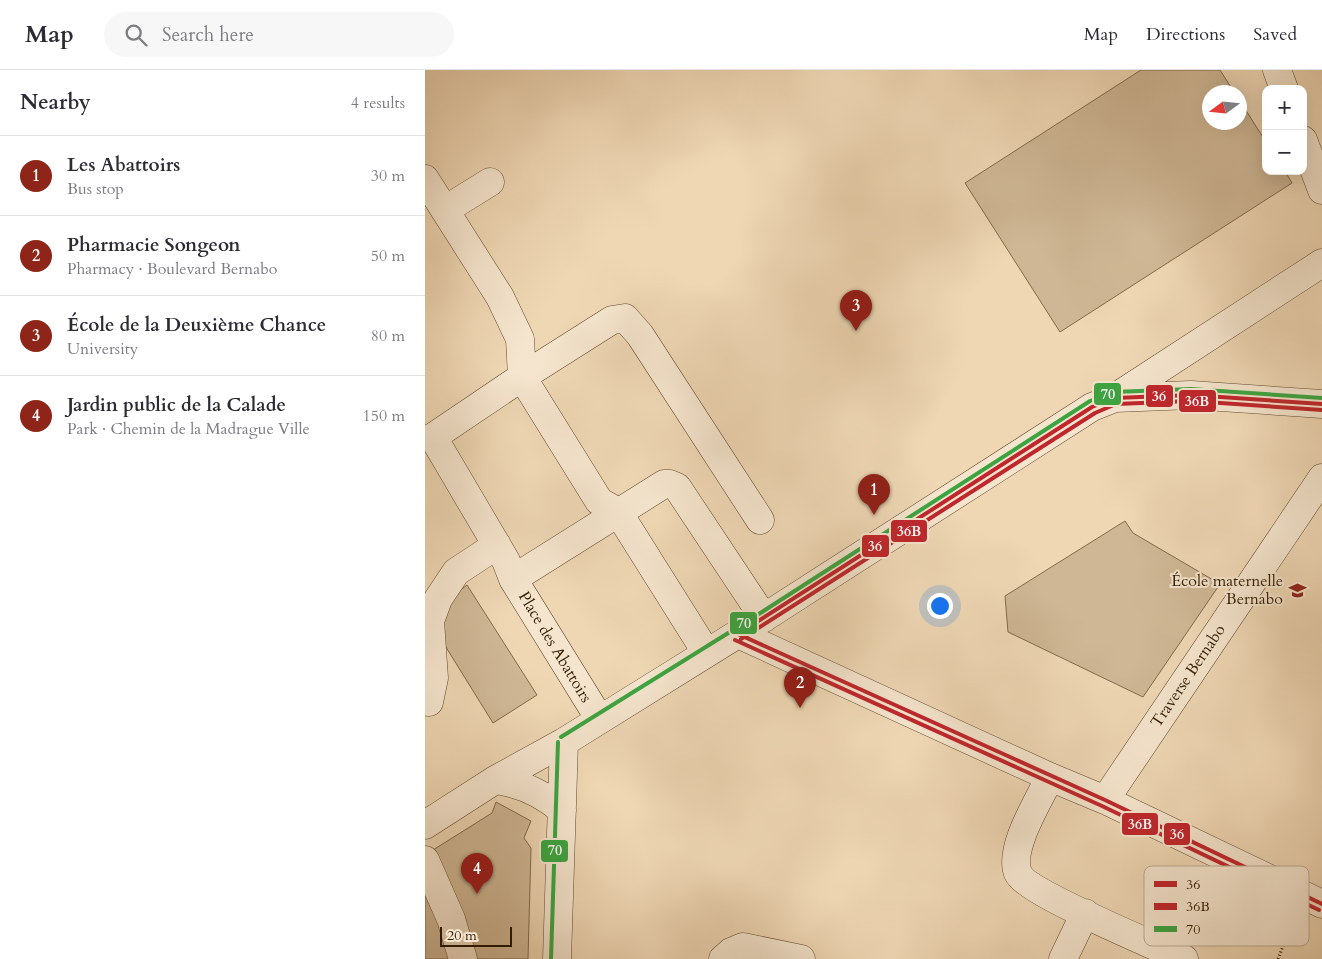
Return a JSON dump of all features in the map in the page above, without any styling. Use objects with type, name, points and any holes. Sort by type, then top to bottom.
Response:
[{"type":"street","points":[[1277,70],[1283,85]]},
{"type":"street","points":[[1307,151],[1322,190]]},
{"type":"street","points":[[425,179],[500,297],[520,339],[522,378],[599,501],[619,512],[706,652]]},
{"type":"street","points":[[445,210],[490,182]]},
{"type":"street","points":[[425,825],[495,780],[564,742],[599,718],[764,618],[1091,407],[1115,398],[1322,263]]},
{"type":"street","points":[[513,579],[497,546],[429,439],[612,320],[625,318],[640,335],[760,520]]},
{"type":"street","points":[[1115,398],[1191,395],[1322,404]]},
{"type":"street","name":"Traverse Bernabo","points":[[1105,800],[1322,478]]},
{"type":"street","name":"Place des Abattoirs","points":[[599,718],[513,579],[663,484],[677,487],[764,618]]},
{"type":"street","points":[[429,702],[434,678],[430,621],[438,599],[457,572],[497,546]]},
{"type":"street","points":[[738,634],[1050,777],[1105,800],[1243,866]]},
{"type":"street","points":[[557,959],[564,742]]},
{"type":"street","points":[[1050,777],[1022,835],[1017,855],[1018,873],[1024,882],[1144,940]]},
{"type":"street","points":[[495,780],[513,782],[545,795],[562,810]]},
{"type":"street","points":[[425,860],[451,919],[463,959]]},
{"type":"street","points":[[1309,898],[1322,904]]},
{"type":"street","points":[[1063,959],[1085,913]]},
{"type":"street","points":[[1156,946],[1184,959]]},
{"type":"street","points":[[723,959],[731,952],[743,947],[801,959]]},
{"type":"path","points":[[1278,959],[1283,946]]},
{"type":"shaded area","points":[[1141,70],[1220,70],[1230,85],[1202,85],[1202,130],[1247,130],[1247,112],[1262,136],[1262,175],[1287,175],[1292,183],[1060,332],[965,183]]},
{"type":"shaded area","points":[[1125,521],[1133,533],[1220,584],[1143,697],[1008,632],[1005,596]]},
{"type":"shaded area","points":[[467,585],[537,695],[493,723],[444,644],[441,621],[450,598]]},
{"type":"shaded area","points":[[496,802],[531,821],[524,838],[531,848],[528,959],[425,959],[425,855],[492,813]]},
{"type":"transit line","name":"70","points":[[561,737],[762,612],[1090,401],[1114,392],[1191,389],[1322,398]]},
{"type":"transit line","name":"36","points":[[738,634],[1092,407],[1115,398],[1191,395],[1322,404]]},
{"type":"transit line","name":"36B","points":[[741,639],[1095,413],[1116,404],[1191,401],[1322,410]]},
{"type":"transit line","name":"36","points":[[738,634],[1105,800],[1243,866]]},
{"type":"transit line","name":"36B","points":[[735,640],[1102,806],[1227,866]]},
{"type":"transit line","name":"70","points":[[551,959],[558,742]]},
{"type":"transit line","name":"36","points":[[1309,898],[1322,904]]},
{"type":"transit line","name":"36B","points":[[1309,905],[1319,910]]},
{"type":"place","name":"École de la Deuxième Chance","points":[[856,331]]},
{"type":"place","name":"Les Abattoirs","points":[[874,515]]},
{"type":"place","name":"École maternelle Bernabo","points":[[1297,590]]},
{"type":"place","name":"Pharmacie Songeon","points":[[800,708]]},
{"type":"place","name":"Jardin public de la Calade","points":[[477,894]]}]
